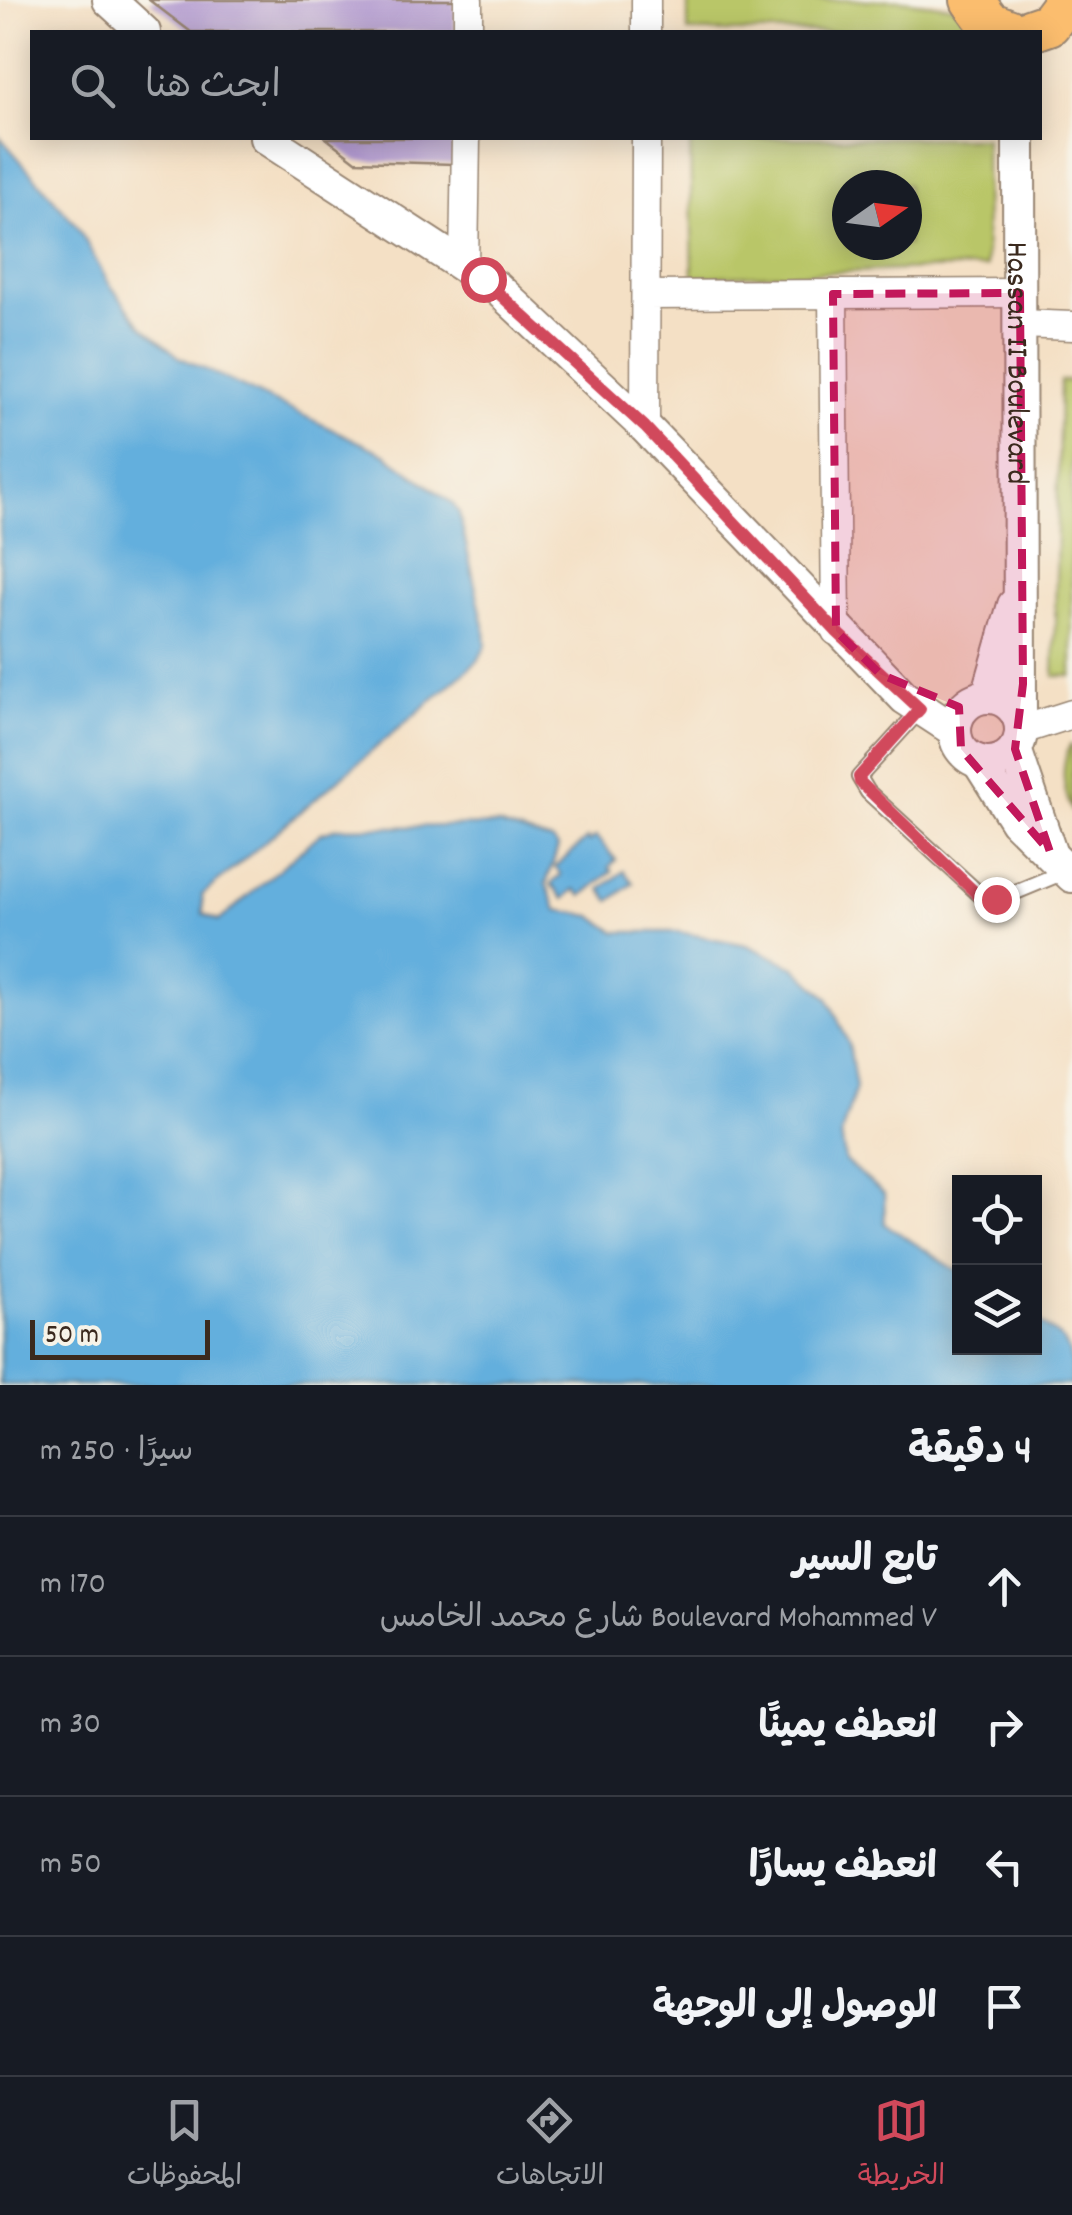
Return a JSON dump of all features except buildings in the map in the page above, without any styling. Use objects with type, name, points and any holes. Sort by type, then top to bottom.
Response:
[{"type":"street","points":[[109,0],[142,30]]},
{"type":"street","points":[[468,0],[468,30]]},
{"type":"street","points":[[646,0],[646,30]]},
{"type":"street","points":[[269,140],[497,288],[645,427],[836,631],[920,709],[970,709],[1008,702],[1019,733]]},
{"type":"street","points":[[464,266],[466,140]]},
{"type":"street","points":[[645,427],[646,140]]},
{"type":"street","name":"Hassan II Boulevard","points":[[1020,140],[1019,733],[1063,866]]},
{"type":"street","points":[[646,295],[833,294],[1021,309],[1072,326]]},
{"type":"street","points":[[833,294],[836,631]]},
{"type":"street","name":"Hassan II Boulevard","points":[[970,709],[1022,588]]},
{"type":"street","points":[[880,674],[970,709]]},
{"type":"street","points":[[970,709],[961,749],[978,761],[1016,821],[1063,866]]},
{"type":"street","points":[[978,761],[998,762],[1019,733],[1072,714]]},
{"type":"lane","points":[[920,709],[859,777],[868,792],[988,903],[1063,866]]},
{"type":"highlighted area","points":[[1020,293],[1023,684],[1015,749],[1050,852],[961,749],[959,707],[880,674],[836,631],[833,294]]},
{"type":"green space","points":[[688,0],[900,0],[957,7],[979,30],[688,30]]},
{"type":"green space","points":[[690,140],[985,140],[986,267],[693,277]]},
{"type":"green space","points":[[1060,381],[1072,381],[1072,676],[1054,676]]},
{"type":"green space","points":[[1072,745],[1072,812],[1064,778]]},
{"type":"water","points":[[0,137],[77,226],[108,282],[141,325],[179,357],[385,454],[452,503],[459,513],[485,630],[486,645],[478,661],[202,895],[203,914],[219,921],[321,833],[337,828],[498,825],[553,841],[558,847],[546,884],[557,910],[592,916],[616,932],[679,932],[747,945],[795,967],[828,998],[849,1044],[856,1088],[841,1134],[845,1161],[884,1194],[885,1224],[952,1267],[952,1355],[1042,1355],[1042,1325],[1066,1345],[1072,1385],[0,1385]]},
{"type":"water","points":[[596,837],[616,860],[609,867],[612,871],[582,896],[575,889],[564,899],[551,884],[561,875],[555,867],[587,839],[589,842]]},
{"type":"water","points":[[624,871],[633,883],[610,901],[601,889]]},
{"type":"route","points":[[483,279],[645,427],[836,631],[920,709],[859,777],[860,782],[983,900],[988,903],[996,899]]}]
